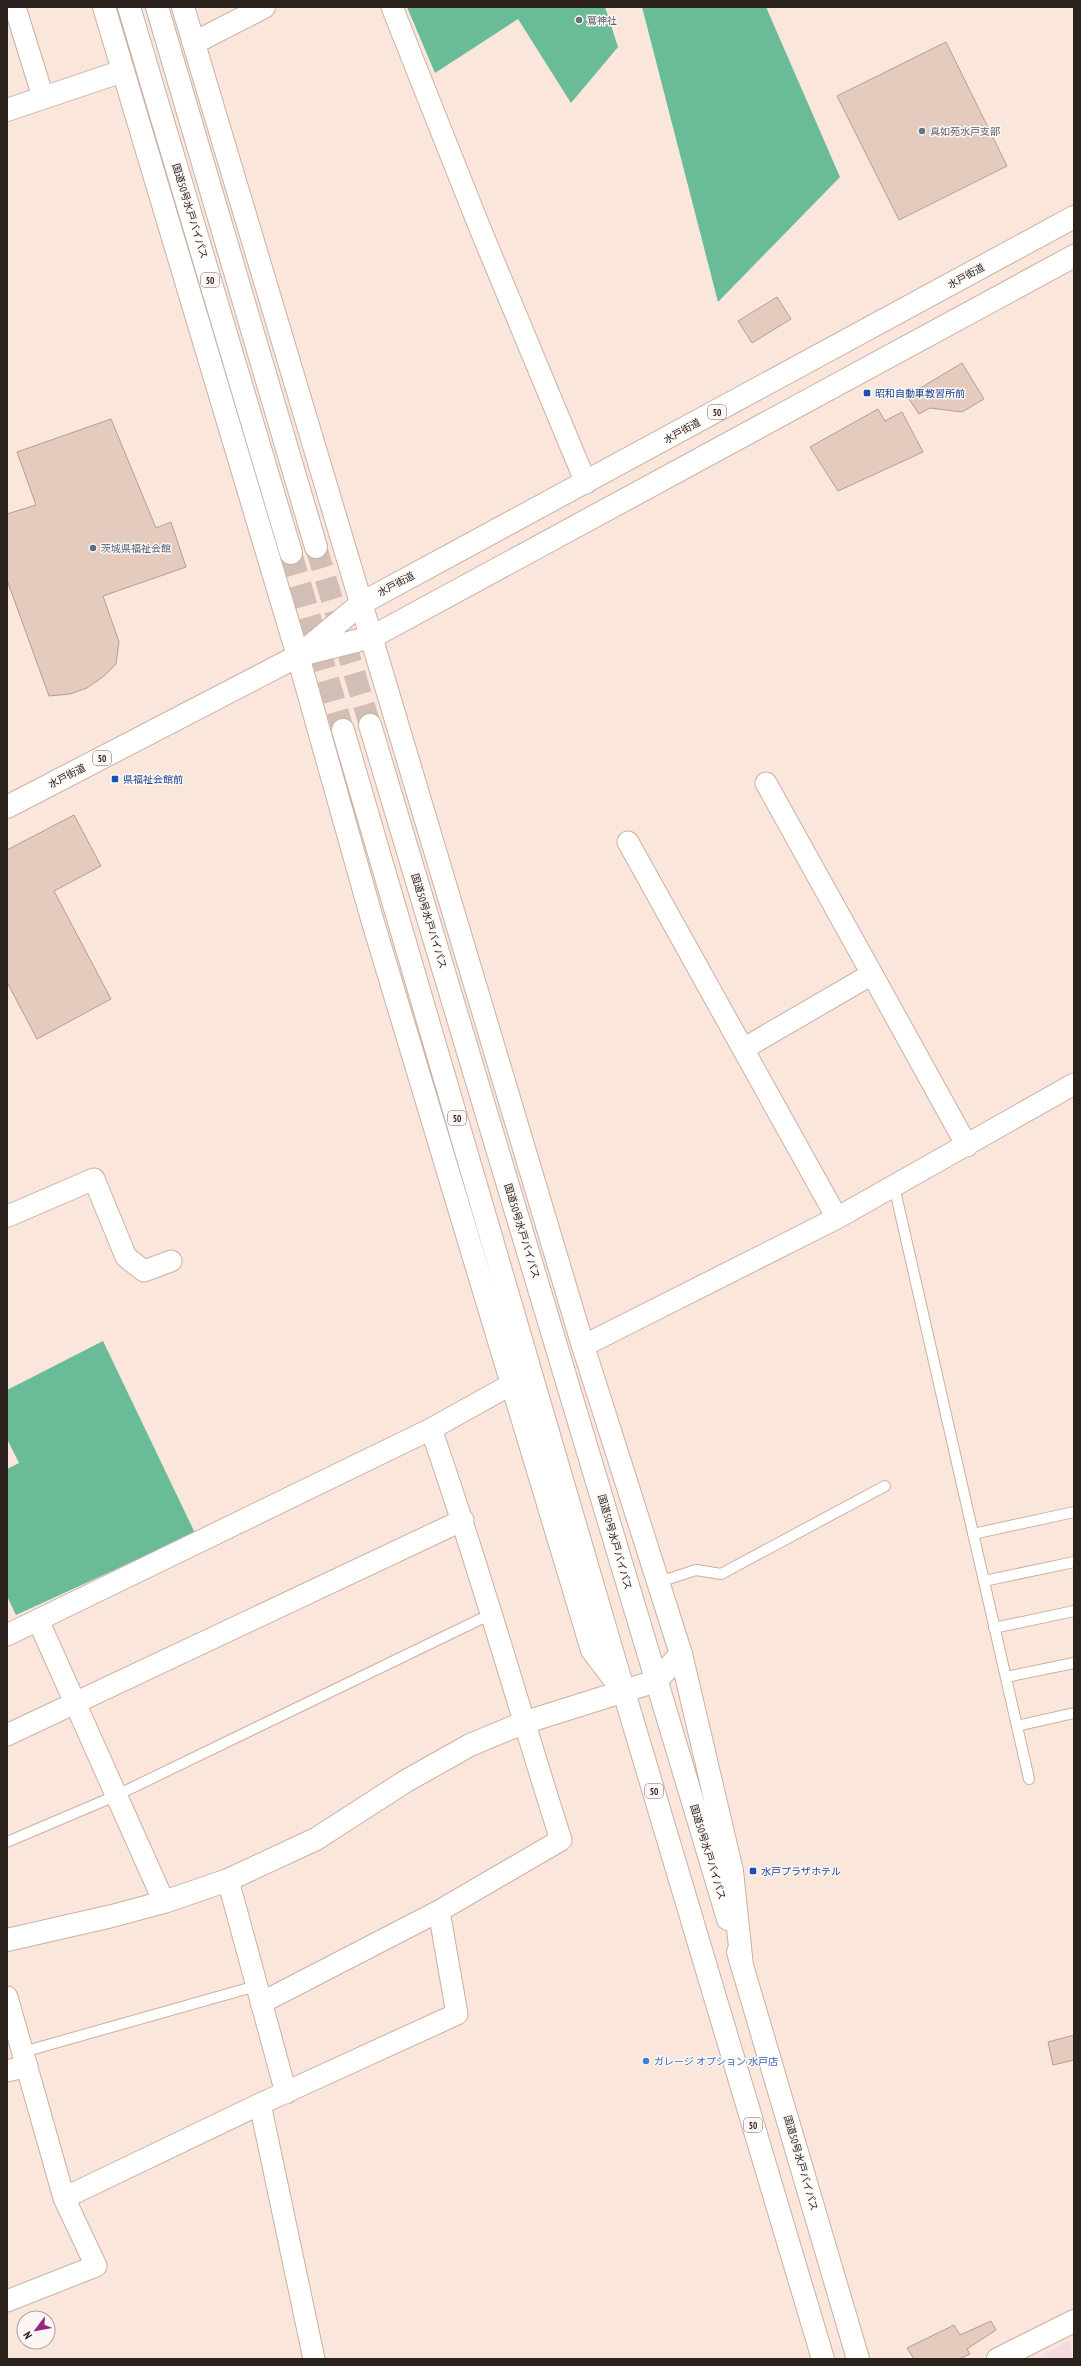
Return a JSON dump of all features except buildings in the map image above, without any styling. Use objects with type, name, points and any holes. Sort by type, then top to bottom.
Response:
[{"type":"main road","points":[[104,7],[298,656],[372,919],[592,1650],[624,1692]]},
{"type":"main road","name":"国道50号水戸バイパス","points":[[129,7],[291,554]]},
{"type":"main road","points":[[157,7],[316,547]]},
{"type":"main road","points":[[183,7],[583,1346],[681,1654],[732,1871],[742,1966]]},
{"type":"main road","points":[[194,43],[264,7]]},
{"type":"main road","points":[[7,110],[123,71]]},
{"type":"main road","name":"水戸街道","points":[[7,807],[298,656],[362,603],[586,483],[1074,217]]},
{"type":"main road","name":"水戸街道","points":[[298,656],[372,637],[1074,256]]},
{"type":"main road","name":"国道50号水戸バイパス","points":[[370,725],[742,1966],[858,2359]]},
{"type":"main road","name":"50","points":[[343,730],[624,1692],[823,2359]]},
{"type":"main road","points":[[7,1940],[112,1916],[164,1902],[228,1880],[316,1838],[448,1756],[523,1723],[656,1681],[681,1654]]},
{"type":"main road","points":[[998,2359],[1074,2321]]},
{"type":"street","points":[[15,7],[43,97]]},
{"type":"street","points":[[392,7],[479,226],[586,483]]},
{"type":"street","points":[[766,783],[968,1146]]},
{"type":"street","points":[[628,842],[837,1218]]},
{"type":"street","points":[[742,1049],[872,974]]},
{"type":"street","points":[[583,1346],[837,1218],[968,1146],[1074,1084]]},
{"type":"street","points":[[7,1214],[8,1216],[94,1179],[126,1257],[144,1271],[172,1261]]},
{"type":"street","points":[[10,1627],[38,1620],[432,1429],[512,1384]]},
{"type":"street","points":[[258,1994],[439,1911],[561,1840],[523,1723],[463,1520],[432,1429]]},
{"type":"street","points":[[7,1735],[76,1704],[463,1520]]},
{"type":"street","points":[[38,1620],[115,1796],[164,1902]]},
{"type":"street","points":[[228,1880],[286,2092]]},
{"type":"street","points":[[64,2198],[260,2104],[457,2014],[439,1911]]},
{"type":"street","points":[[7,1997],[64,2198],[96,2266],[7,2301]]},
{"type":"street","points":[[7,2071],[25,2059]]},
{"type":"street","points":[[260,2104],[314,2359]]},
{"type":"lane","points":[[894,1186],[1029,1779]]},
{"type":"lane","points":[[659,1582],[696,1570],[721,1574],[885,1486]]},
{"type":"lane","points":[[973,1534],[1074,1512]]},
{"type":"lane","points":[[984,1582],[1074,1562]]},
{"type":"lane","points":[[994,1628],[1074,1611]]},
{"type":"lane","points":[[7,1842],[115,1796],[491,1614]]},
{"type":"lane","points":[[1006,1677],[1074,1663]]},
{"type":"lane","points":[[1017,1726],[1074,1713]]},
{"type":"lane","points":[[25,2059],[258,1994]]},
{"type":"shaded area","points":[[1070,2340],[1073,2359],[1036,2359]]},
{"type":"green space","points":[[407,7],[605,7],[618,47],[571,103],[518,19],[435,73]]},
{"type":"green space","points":[[642,7],[766,7],[840,177],[718,302]]},
{"type":"green space","points":[[103,1341],[195,1533],[16,1615],[7,1596],[7,1469],[19,1463],[7,1439],[7,1390]]},
{"type":"tunnel","points":[[316,547],[370,725]]},
{"type":"tunnel","points":[[291,553],[343,730]]},
{"type":"place","name":"鷲神社","points":[[579,20]]},
{"type":"place","name":"真如苑水戸支部","points":[[922,131]]},
{"type":"place","name":"昭和自動車教習所前","points":[[867,393]]},
{"type":"place","name":"茨城県福祉会館","points":[[93,548]]},
{"type":"place","name":"県福祉会館前","points":[[115,779]]},
{"type":"place","name":"水戸プラザホテル","points":[[753,1871]]},
{"type":"place","name":"ガレージ オプション 水戸店","points":[[646,2061]]}]
